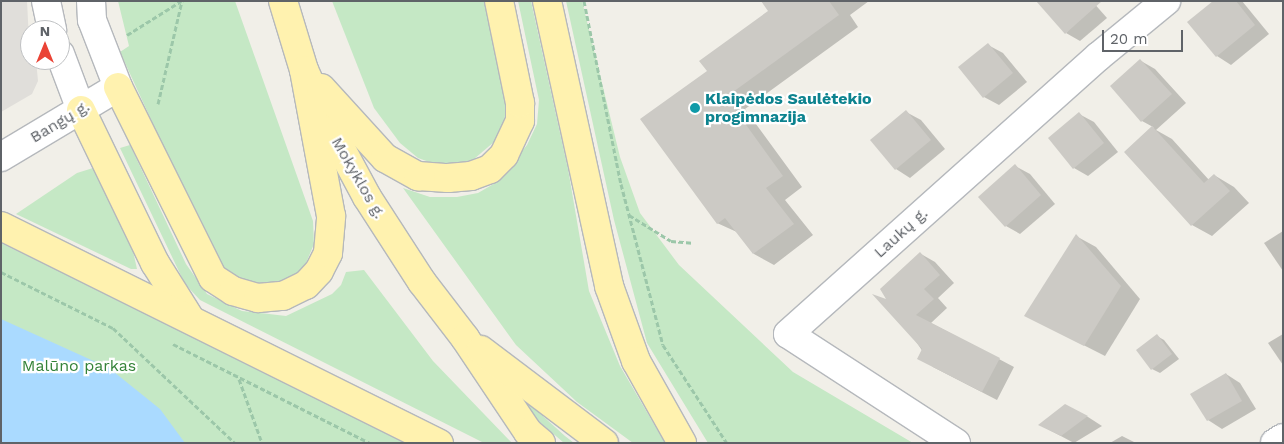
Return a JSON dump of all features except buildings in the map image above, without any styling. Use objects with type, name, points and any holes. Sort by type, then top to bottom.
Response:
[{"type":"main road","name":"Mokyklos g.","points":[[283,1],[304,70],[331,130],[367,197],[422,282],[465,338],[528,432],[541,443]]},
{"type":"main road","points":[[304,70],[385,158],[418,176],[448,178],[471,176],[490,169],[504,155],[520,121],[520,103],[499,1]]},
{"type":"main road","points":[[547,1],[609,286],[636,361],[682,443]]},
{"type":"main road","points":[[118,87],[214,278],[233,291],[258,298],[283,296],[298,288],[319,271],[328,253],[331,216],[304,70]]},
{"type":"main road","points":[[81,110],[155,263],[189,317]]},
{"type":"main road","points":[[1,226],[189,317],[439,443]]},
{"type":"main road","name":"Mokyklos g.","points":[[465,338],[604,443]]},
{"type":"street","points":[[46,1],[50,20]]},
{"type":"street","points":[[90,1],[92,20],[118,87]]},
{"type":"street","name":"Laukų g.","points":[[956,443],[788,334],[1099,56],[1166,1]]},
{"type":"street","points":[[66,70],[81,110]]},
{"type":"street","name":"Bangų g.","points":[[1,157],[118,87]]},
{"type":"street","points":[[1275,443],[1283,438]]},
{"type":"path","points":[[148,146],[182,1]]},
{"type":"path","points":[[584,1],[629,215],[663,345],[727,443]]},
{"type":"path","points":[[629,215],[671,241],[692,243]]},
{"type":"path","points":[[1,272],[113,328],[235,443]]},
{"type":"path","points":[[239,379],[262,443]]},
{"type":"shaded area","points":[[1,1],[27,1],[28,20],[20,20],[20,70],[37,70],[38,81],[32,94],[1,112]]},
{"type":"green space","points":[[118,1],[235,1],[313,221],[314,244],[301,275],[278,284],[251,285],[230,277],[204,235],[120,52],[129,46]]},
{"type":"green space","points":[[332,1],[485,1],[508,101],[501,136],[474,159],[456,165],[438,165],[418,158],[400,143],[374,108]]},
{"type":"green space","points":[[518,1],[531,1],[568,169],[589,291],[620,366],[665,443],[633,443],[577,402],[516,345],[403,188],[430,197],[457,197],[478,193],[497,182],[527,145],[537,124],[539,100]]},
{"type":"green space","points":[[566,1],[582,1],[620,157],[640,213],[679,265],[793,372],[913,443],[708,443],[647,343],[614,220]]},
{"type":"green space","points":[[130,145],[186,264],[207,294],[242,311],[286,316],[332,294],[341,285],[346,272],[364,270],[433,361],[512,443],[484,443],[200,300],[185,284],[120,148]]},
{"type":"green space","points":[[93,168],[133,251],[137,269],[131,269],[16,214],[77,173]]},
{"type":"green space","name":"Malūno parkas","points":[[1,243],[413,443],[1,443]]},
{"type":"green space","points":[[496,374],[574,443],[564,443],[534,417]]},
{"type":"water","points":[[1,319],[109,368],[160,409],[185,443],[1,443]]},
{"type":"place","name":"Klaipėdos Saulėtekio progimnazija","points":[[695,108]]}]
